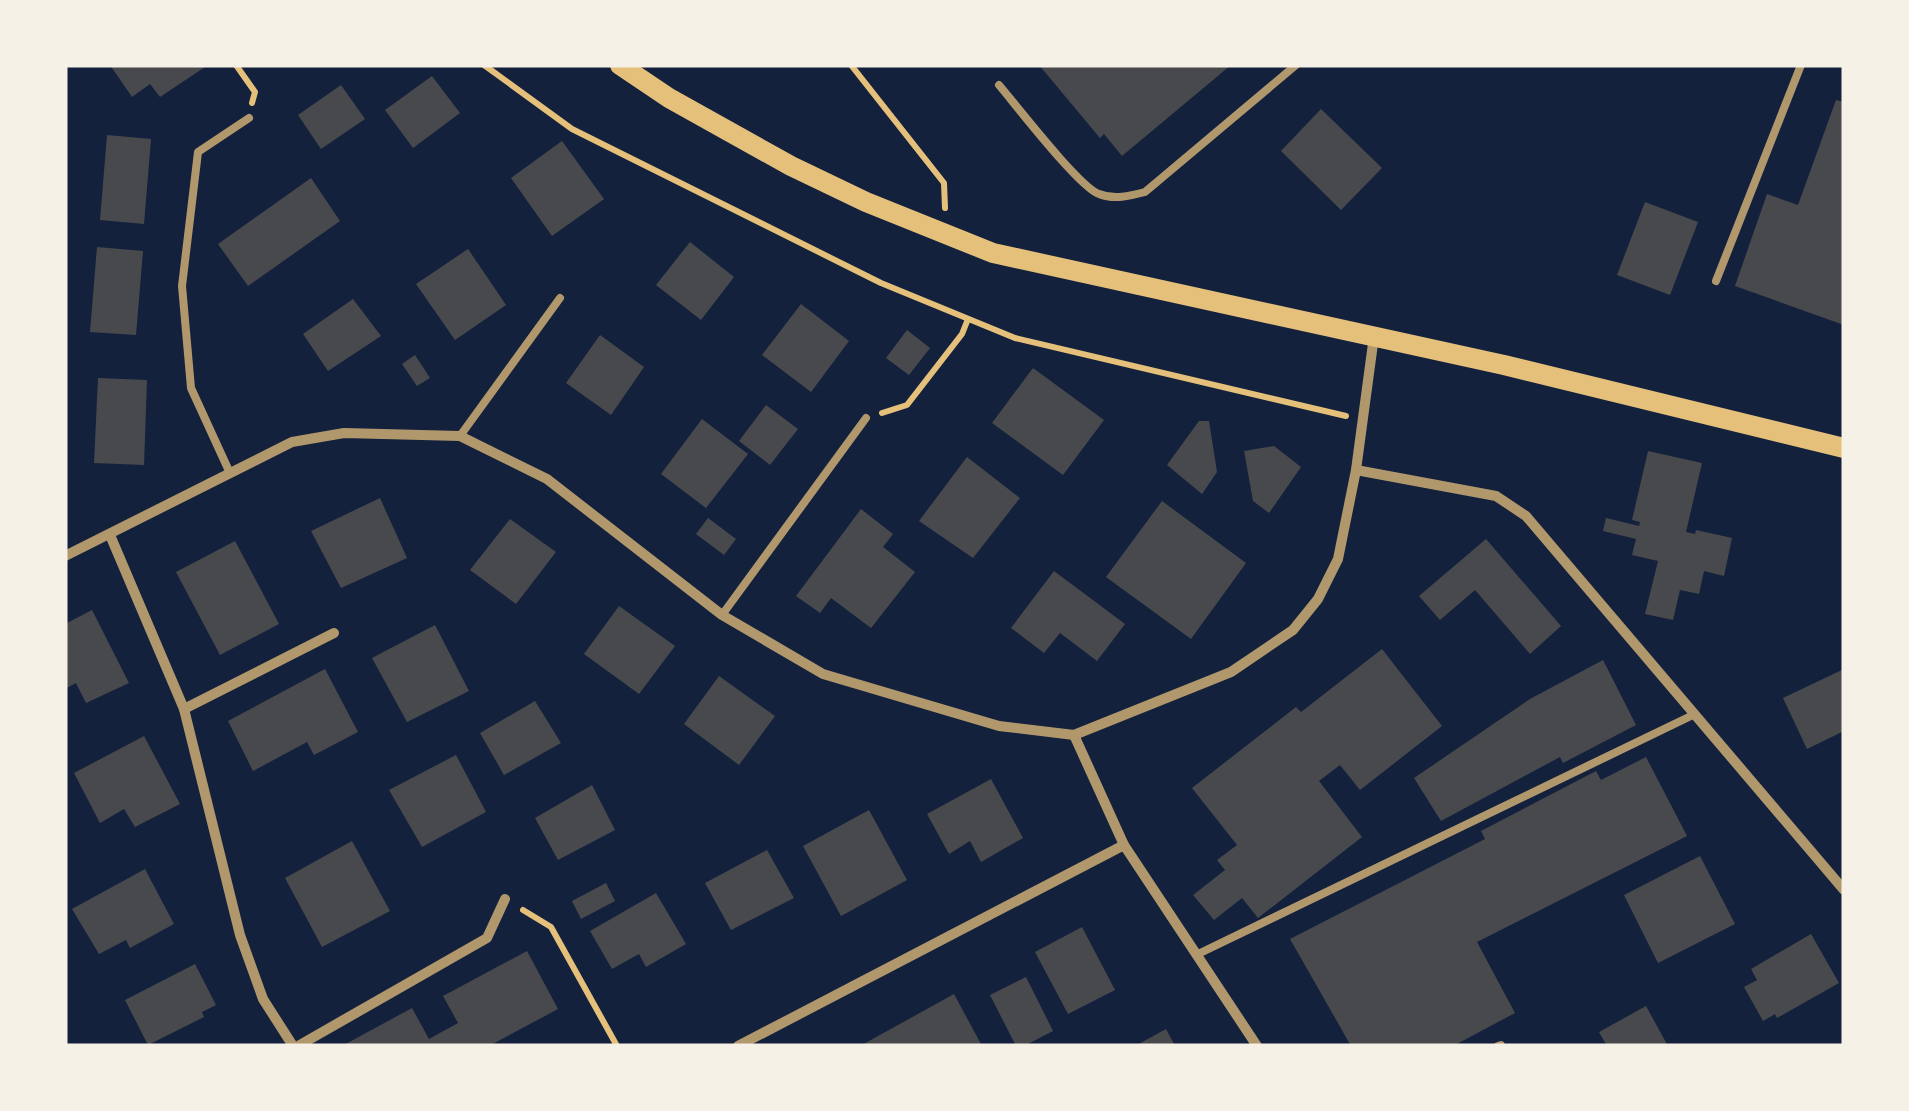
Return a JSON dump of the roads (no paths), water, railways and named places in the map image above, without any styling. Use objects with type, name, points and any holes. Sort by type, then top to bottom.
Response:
[{"type":"main road","points":[[620,65],[669,98],[791,166],[993,253],[1374,336],[1844,448]]},
{"type":"street","points":[[65,556],[292,442],[344,433],[460,436],[547,479],[722,615],[823,674],[998,726],[1074,735],[1231,672],[1293,630],[1318,600],[1338,560],[1356,470],[1374,336]]},
{"type":"street","points":[[1356,470],[1496,496],[1526,516],[1844,890]]},
{"type":"street","points":[[110,535],[184,709],[240,935],[263,999],[295,1046],[487,938],[505,899]]},
{"type":"street","points":[[184,709],[334,634]]},
{"type":"street","points":[[1074,735],[1124,845],[1256,1046]]},
{"type":"street","points":[[738,1046],[1124,845]]},
{"type":"lane","points":[[998,85],[1097,194],[1123,198],[1145,192],[1296,65]]},
{"type":"lane","points":[[1716,281],[1801,65]]},
{"type":"lane","points":[[229,471],[191,388],[182,286],[198,152],[250,118]]},
{"type":"lane","points":[[460,436],[560,298]]},
{"type":"lane","points":[[722,615],[866,418]]},
{"type":"lane","points":[[1196,955],[1693,715]]}]
